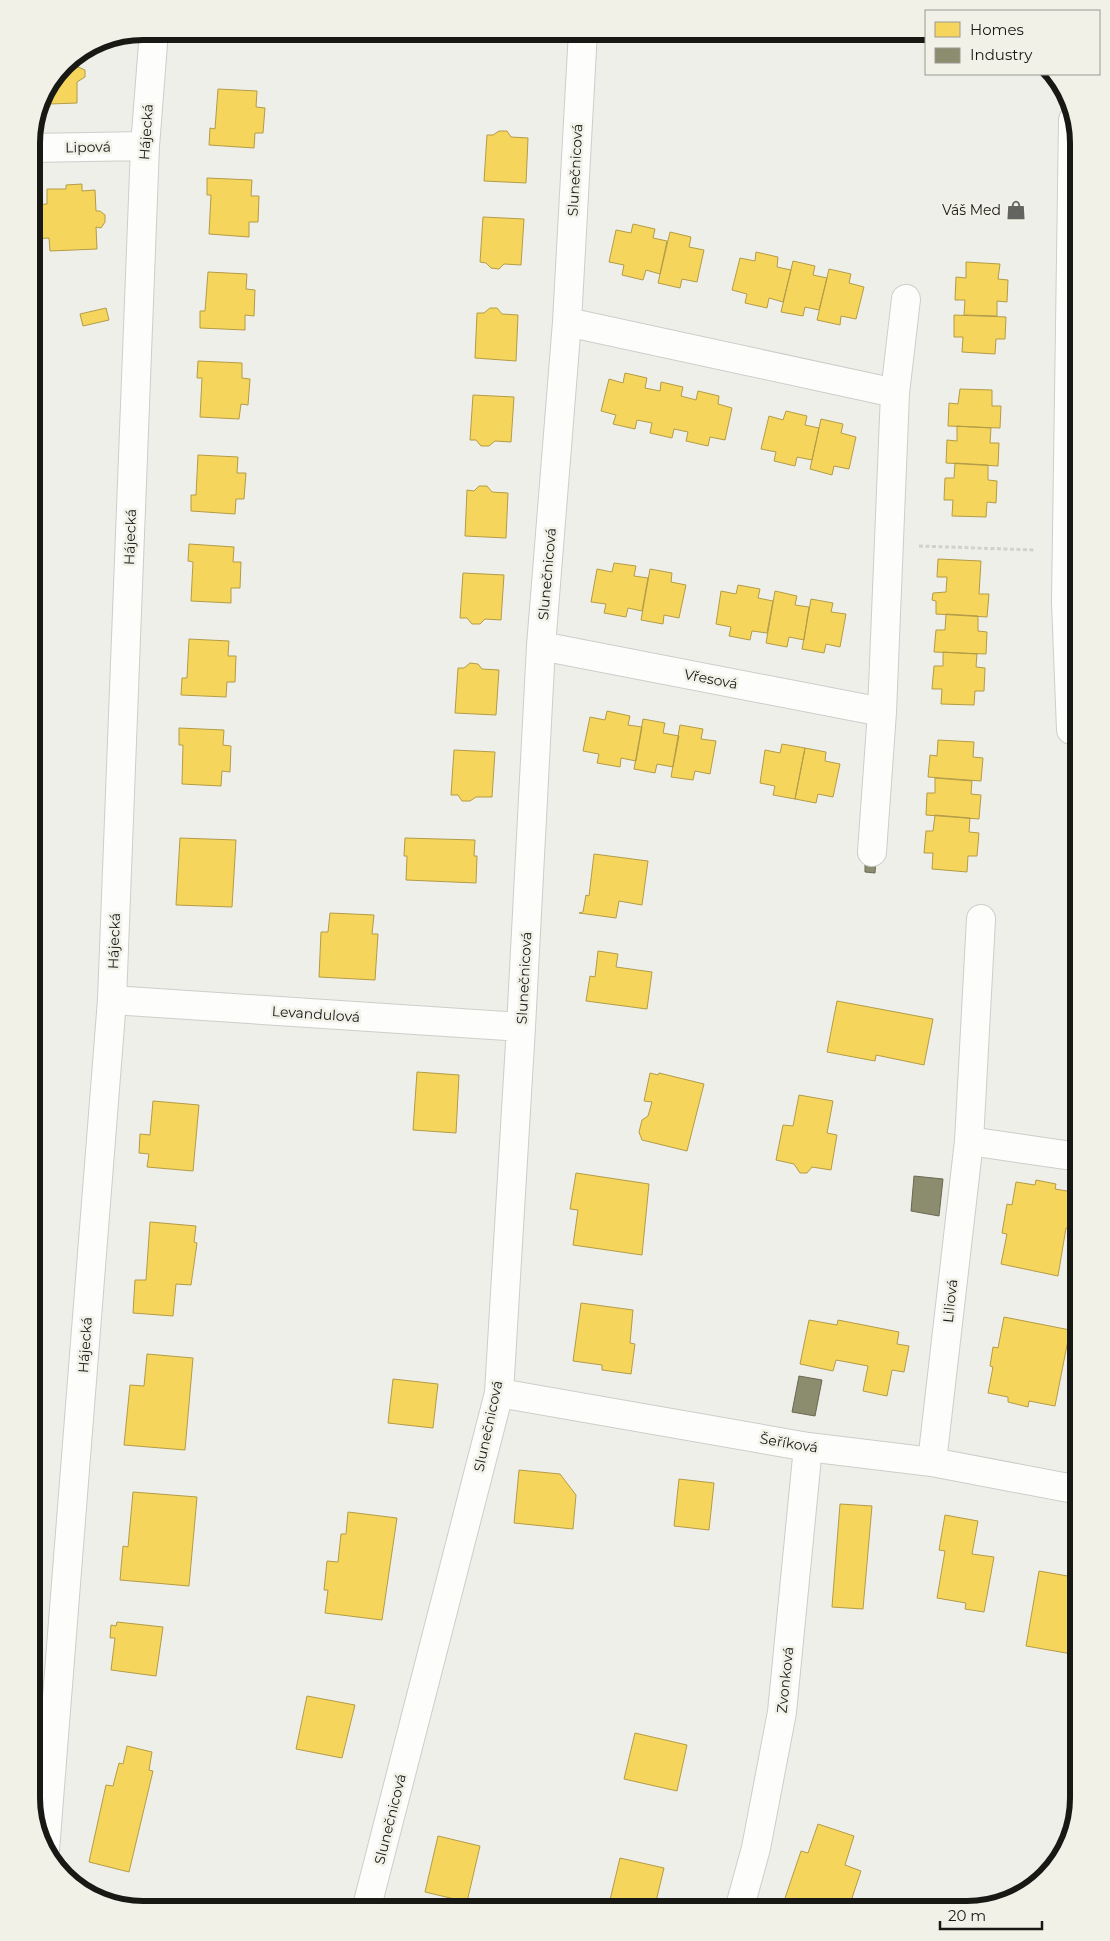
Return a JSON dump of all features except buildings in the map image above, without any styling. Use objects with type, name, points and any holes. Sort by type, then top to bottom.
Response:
[{"type":"street","name":"Hájecká","points":[[46,1834],[112,1000],[145,146],[153,40]]},
{"type":"street","name":"Slunečnicová","points":[[368,1901],[499,1393],[521,1027],[540,646],[567,322],[583,40]]},
{"type":"street","name":"Lipová","points":[[40,148],[145,146]]},
{"type":"street","points":[[872,852],[882,712],[895,392],[906,299]]},
{"type":"street","points":[[1070,305],[1066,551],[1070,704]]},
{"type":"street","points":[[567,322],[895,392]]},
{"type":"street","name":"Vřesová","points":[[540,646],[882,712]]},
{"type":"street","name":"Liliová","points":[[932,1462],[969,1141],[981,919]]},
{"type":"street","name":"Levandulová","points":[[112,1000],[521,1027]]},
{"type":"street","points":[[969,1141],[1070,1156]]},
{"type":"street","name":"Šeříková","points":[[499,1393],[808,1447],[932,1462],[1070,1488]]},
{"type":"street","name":"Zvonková","points":[[741,1901],[756,1848],[782,1712],[808,1447]]},
{"type":"path","points":[[889,545],[1066,551]]},
{"type":"place","name":"Váš Med","points":[[1016,210]]}]
